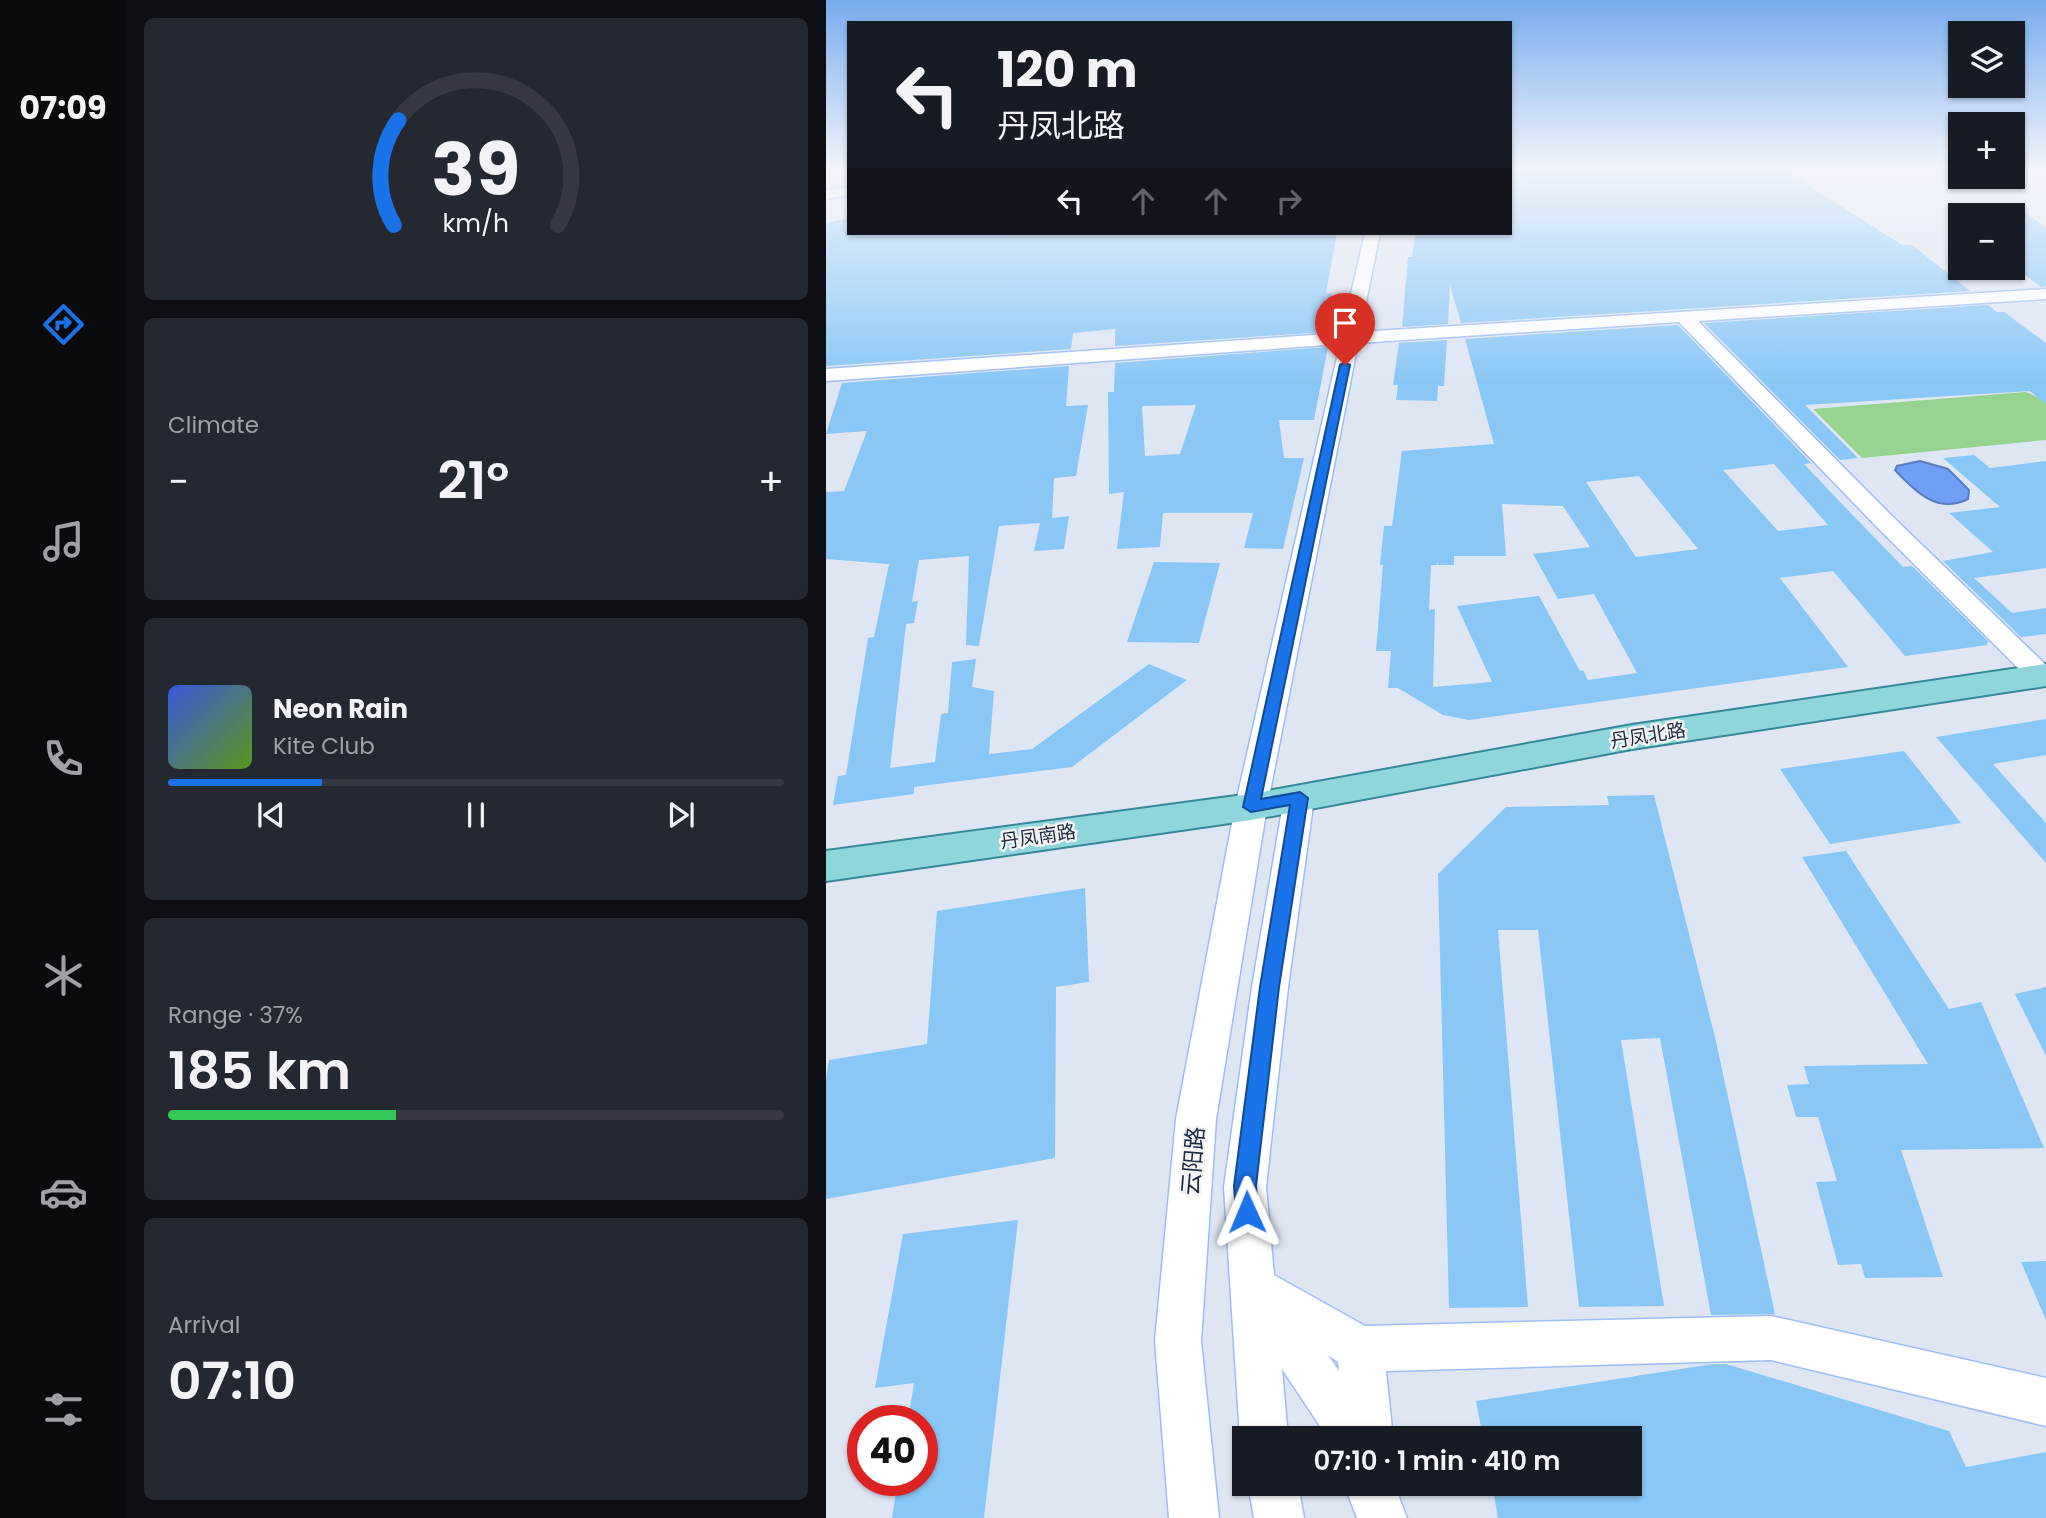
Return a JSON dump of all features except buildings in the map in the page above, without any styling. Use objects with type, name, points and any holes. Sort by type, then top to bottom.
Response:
[{"type":"main road","name":"丹凤北路","points":[[1251,807],[1632,737],[2043,675]]},
{"type":"main road","name":"丹凤南路","points":[[826,866],[1251,807]]},
{"type":"street","name":"云阳路","points":[[1194,1518],[1178,1341],[1196,1119],[1251,807],[1370,241]]},
{"type":"street","points":[[826,375],[2046,294]]},
{"type":"street","points":[[1684,316],[1884,521],[2043,675]]},
{"type":"street","points":[[1263,1426],[1245,1186],[1270,987],[1300,798]]},
{"type":"street","points":[[1252,1286],[1360,1349],[1771,1338],[2046,1402]]},
{"type":"street","points":[[1252,1286],[1347,1426]]},
{"type":"street","points":[[1360,1349],[1368,1426]]},
{"type":"street","points":[[1275,1496],[1279,1518]]},
{"type":"green space","points":[[2026,392],[2046,401],[2046,440],[1862,458],[1813,409]]},
{"type":"water","points":[[1920,461],[1948,469],[1969,490],[1968,499],[1957,503],[1936,502],[1918,492],[1895,470],[1897,466]]},
{"type":"route","points":[[1247,1212],[1245,1186],[1270,987],[1300,798],[1251,807],[1345,365]]}]
